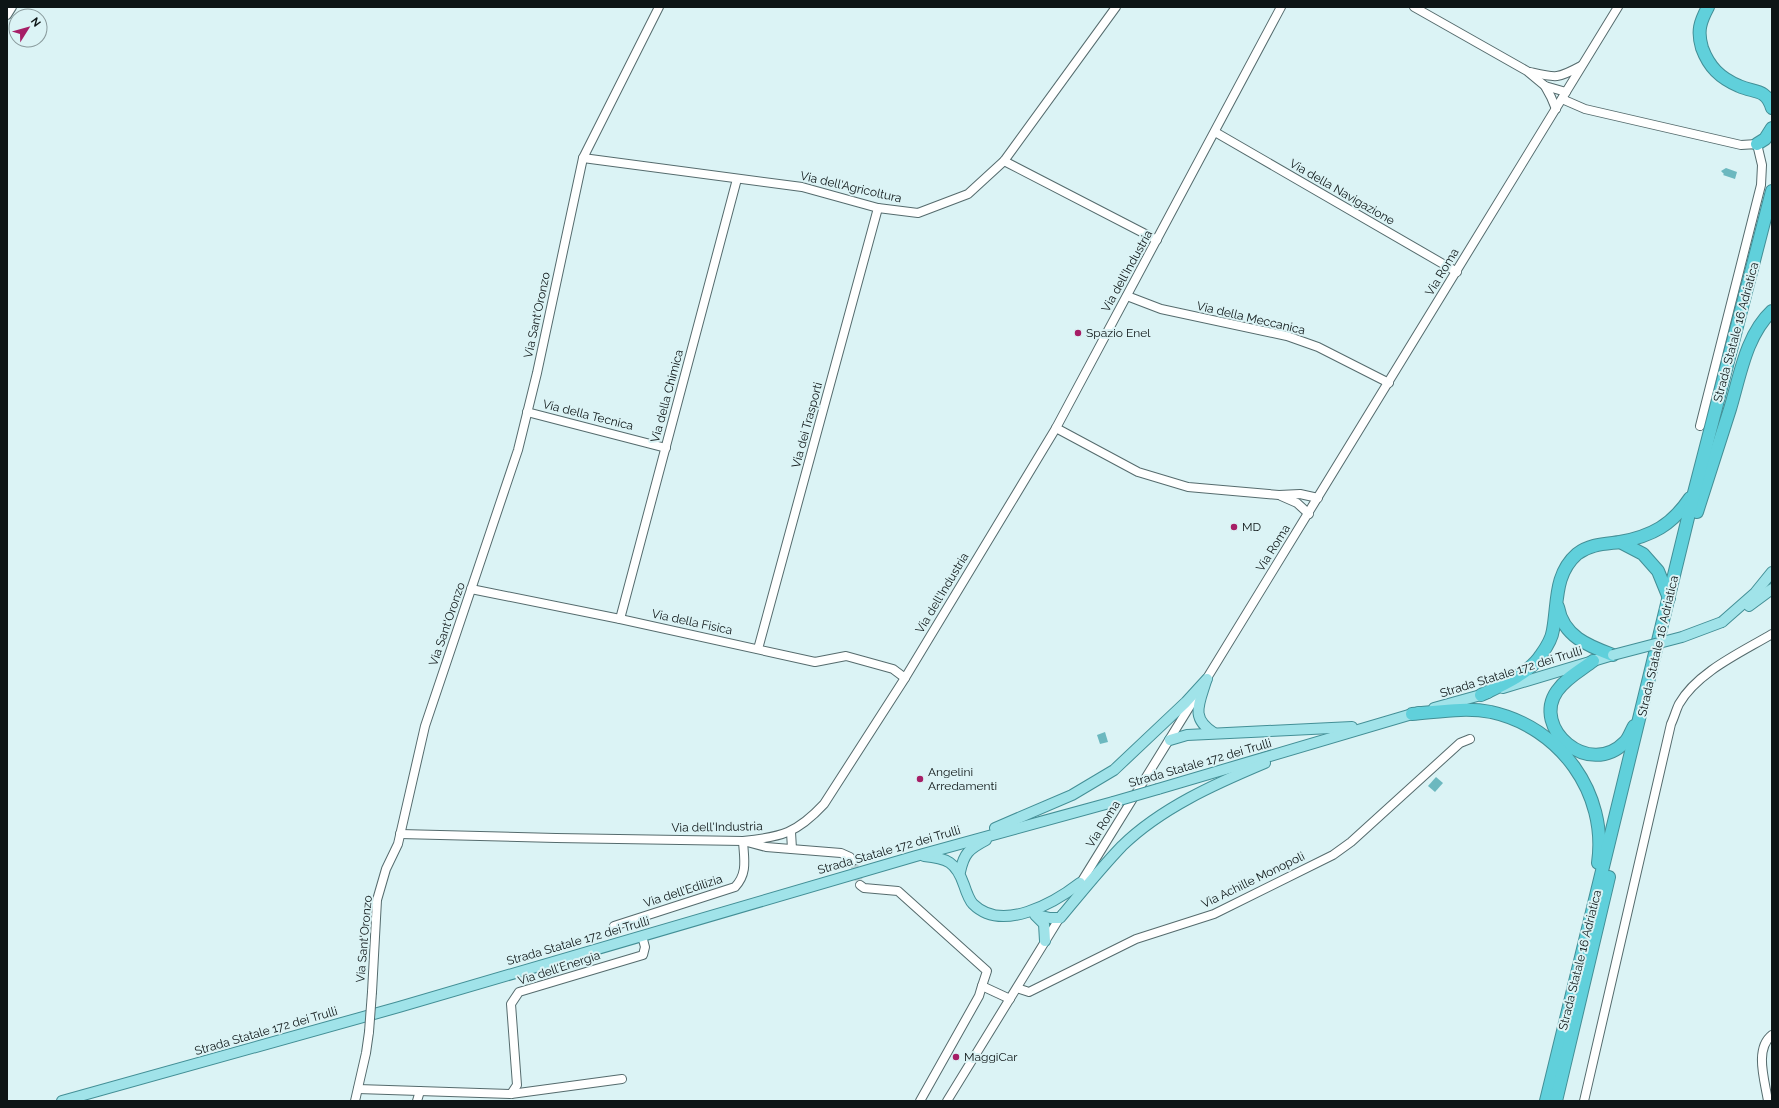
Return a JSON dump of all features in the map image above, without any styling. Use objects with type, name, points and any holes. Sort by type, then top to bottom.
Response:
[{"type":"highway","points":[[1708,7],[1700,21],[1700,39],[1707,61],[1721,76],[1740,87],[1758,91],[1770,100],[1772,108]]},
{"type":"highway","points":[[1757,144],[1765,139],[1772,128]]},
{"type":"highway","name":"Strada Statale 16 Adriatica","points":[[1546,1101],[1694,493],[1772,191]]},
{"type":"highway","name":"Strada Statale 16 Adriatica","points":[[1556,1101],[1696,515],[1772,226]]},
{"type":"highway","points":[[1696,515],[1746,356],[1756,330],[1772,311]]},
{"type":"highway","points":[[1481,695],[1520,675],[1541,656],[1553,632],[1559,583],[1566,567],[1578,554],[1593,546],[1620,542],[1651,534],[1671,521],[1682,510],[1694,493]]},
{"type":"highway","points":[[1620,542],[1643,554],[1658,571],[1669,598]]},
{"type":"highway","points":[[1557,598],[1560,618],[1568,632],[1587,645],[1613,655]]},
{"type":"highway","points":[[1593,661],[1569,678],[1557,691],[1551,707],[1553,726],[1563,741],[1580,753],[1597,756],[1612,751],[1625,742],[1642,711]]},
{"type":"highway","points":[[1412,714],[1462,710],[1491,712],[1535,730],[1558,746],[1576,768],[1589,792],[1598,820],[1600,853],[1591,915]]},
{"type":"main road","points":[[1722,622],[1755,594],[1772,572]]},
{"type":"main road","points":[[1722,622],[1744,610],[1772,589]]},
{"type":"main road","name":"Strada Statale 172 dei Trulli","points":[[62,1101],[399,1007],[951,846],[1113,802],[1613,655],[1682,637],[1722,622]]},
{"type":"main road","points":[[1206,679],[1198,709],[1199,719],[1204,727],[1214,733]]},
{"type":"main road","points":[[951,846],[1072,795],[1114,770],[1186,702],[1206,679]]},
{"type":"main road","points":[[1170,740],[1188,735],[1214,733],[1324,730],[1374,725]]},
{"type":"main road","points":[[1026,912],[1050,918],[1060,918],[1123,845],[1152,822],[1183,802],[1240,774],[1315,743]]},
{"type":"main road","points":[[1002,832],[970,848],[962,861],[960,872],[965,890],[972,903],[984,912],[998,917],[1008,917],[1026,912],[1063,896],[1080,883]]},
{"type":"main road","points":[[916,856],[941,857],[952,863],[960,872]]},
{"type":"main road","points":[[1037,915],[1044,924],[1045,941]]},
{"type":"street","points":[[7,15],[12,7]]},
{"type":"street","name":"Via Sant'Oronzo","points":[[355,1101],[366,1053],[369,1032],[377,900],[386,869],[398,844],[425,726],[518,450],[583,158],[659,7]]},
{"type":"street","name":"Via dell'Agricoltura","points":[[583,158],[802,187],[878,208],[918,213],[968,194],[1004,161],[1116,7]]},
{"type":"street","name":"Via dell'Industria","points":[[400,834],[743,841],[770,838],[791,832],[810,819],[824,804],[905,678],[1056,428],[1281,7]]},
{"type":"street","points":[[1414,7],[1527,71],[1545,86],[1592,111],[1741,145],[1757,144],[1762,165],[1761,185],[1700,426]]},
{"type":"street","name":"Via Roma","points":[[947,1101],[1080,883],[1309,514],[1618,7]]},
{"type":"street","points":[[1554,78],[1566,74],[1582,65]]},
{"type":"street","points":[[1527,71],[1554,78],[1561,82],[1564,95]]},
{"type":"street","points":[[1545,86],[1556,109]]},
{"type":"street","name":"Via della Navigazione","points":[[1215,132],[1456,272]]},
{"type":"street","points":[[1004,161],[1157,240]]},
{"type":"street","name":"Via della Chimica","points":[[620,619],[737,179]]},
{"type":"street","name":"Via dei Trasporti","points":[[758,649],[878,208]]},
{"type":"street","name":"Via della Meccanica","points":[[1126,296],[1161,309],[1287,336],[1318,347],[1389,383]]},
{"type":"street","name":"Via della Tecnica","points":[[527,412],[666,448]]},
{"type":"street","points":[[1056,428],[1138,472],[1188,487],[1279,495],[1300,494],[1318,498]]},
{"type":"street","points":[[1279,495],[1297,503],[1309,514]]},
{"type":"street","name":"Via della Fisica","points":[[471,589],[620,619],[815,662],[846,656],[893,669],[905,678]]},
{"type":"street","points":[[1584,1101],[1671,724],[1679,704],[1694,686],[1718,665],[1772,634]]},
{"type":"street","name":"Via Achille Monopoli","points":[[1017,988],[1029,992],[1136,939],[1214,914],[1333,855],[1351,842],[1460,743],[1470,739]]},
{"type":"street","points":[[791,832],[792,849]]},
{"type":"street","points":[[743,841],[766,847],[841,853],[850,857],[853,861]]},
{"type":"street","name":"Via dell'Edilizia","points":[[614,926],[735,887],[741,880],[744,872],[743,841]]},
{"type":"street","points":[[860,885],[864,888],[898,891],[987,972],[979,996],[920,1101]]},
{"type":"street","name":"Via dell'Energia","points":[[511,1094],[517,1085],[511,1004],[514,997],[519,992],[643,955],[645,947],[642,936]]},
{"type":"street","points":[[982,986],[1010,999]]},
{"type":"street","points":[[1768,1101],[1762,1058],[1766,1039],[1772,1035]]},
{"type":"street","points":[[358,1089],[511,1094],[622,1079]]},
{"type":"street","points":[[417,1101],[420,1091]]},
{"type":"water","points":[[1726,168],[1737,172],[1735,179],[1723,175],[1724,174],[1721,171]]},
{"type":"water","points":[[1105,732],[1108,742],[1100,744],[1097,735]]},
{"type":"water","points":[[1436,777],[1443,783],[1435,792],[1428,786]]},
{"type":"tunnel","points":[[853,861],[860,885]]},
{"type":"place","name":"Spazio Enel","points":[[1078,333]]},
{"type":"place","name":"MD","points":[[1234,527]]},
{"type":"place","name":"Angelini Arredamenti","points":[[920,779]]},
{"type":"place","name":"MaggiCar","points":[[956,1057]]}]
